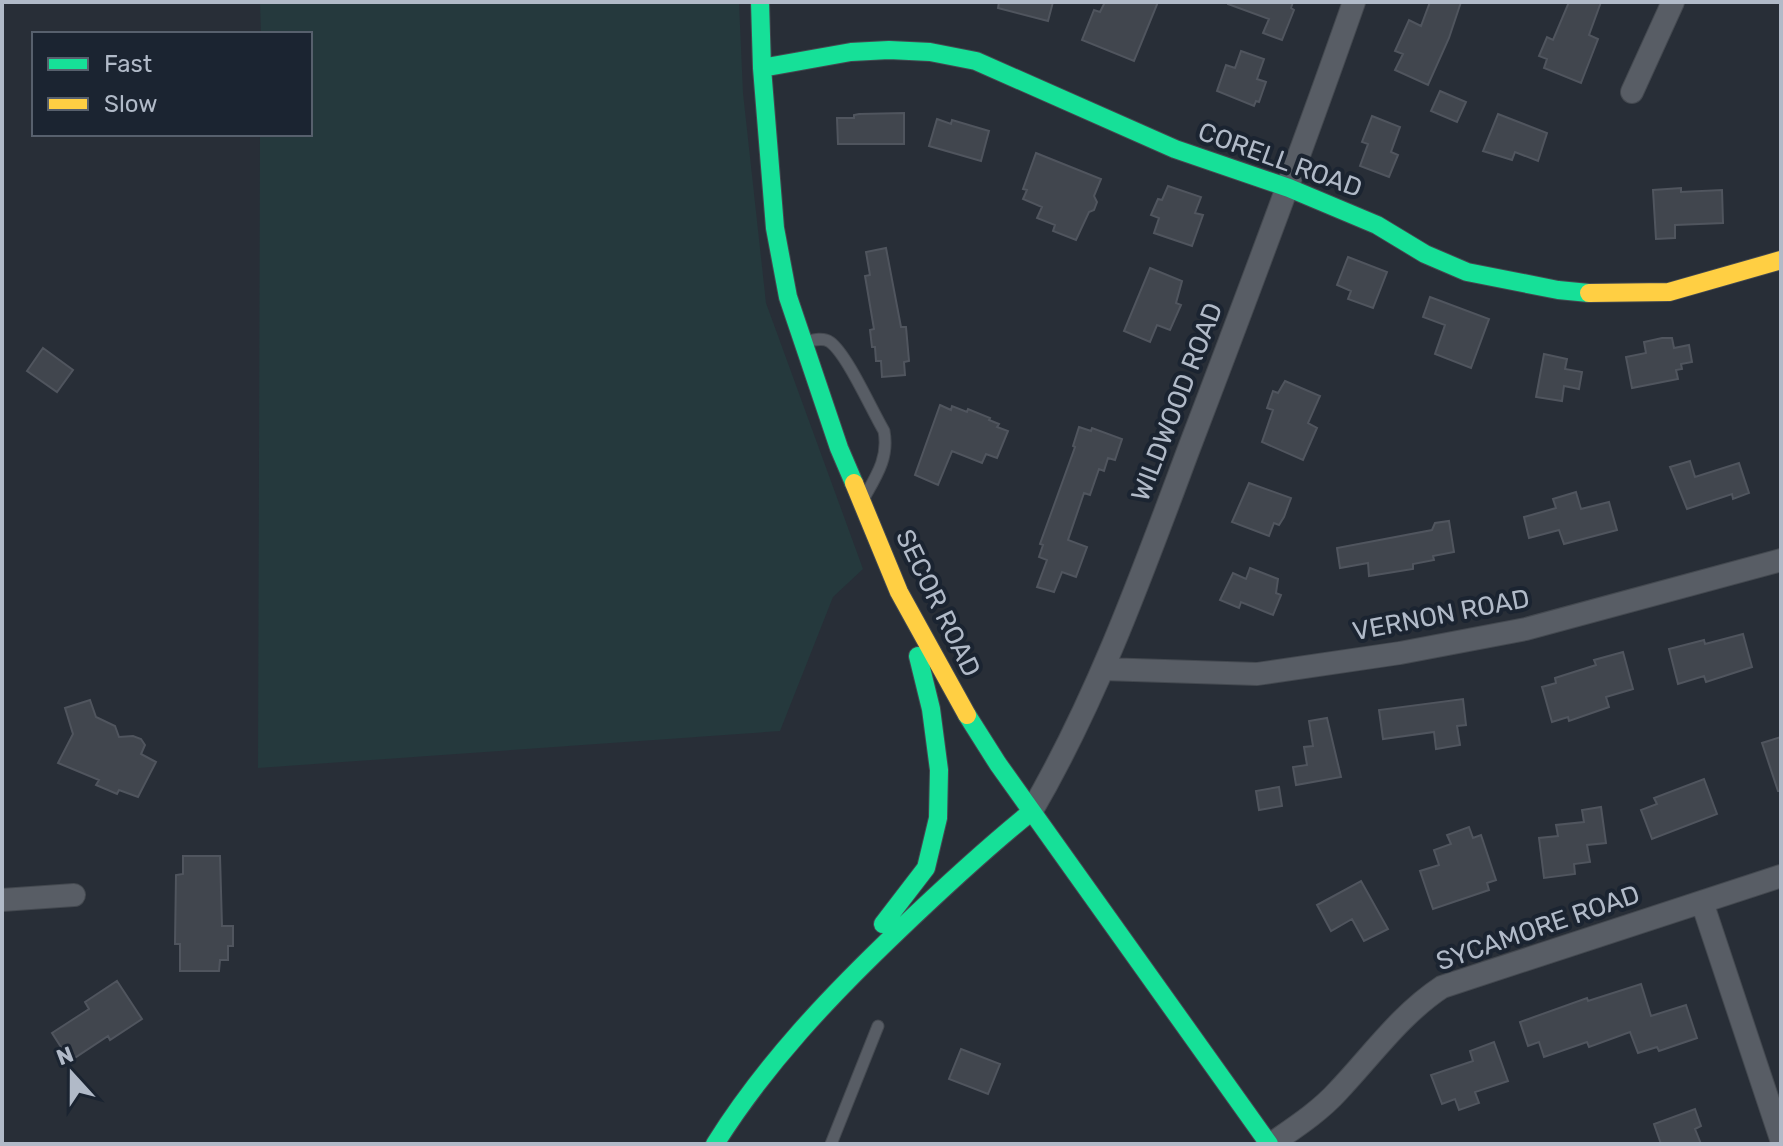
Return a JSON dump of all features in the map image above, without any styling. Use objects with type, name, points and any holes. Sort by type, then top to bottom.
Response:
[{"type":"main road","name":"SECOR ROAD","points":[[760,2],[775,228],[788,297],[801,343],[899,592],[951,690],[1031,812],[1270,1144]]},
{"type":"main road","name":"CORELL ROAD","points":[[762,68],[851,52],[889,50],[930,52],[976,61],[1175,149],[1289,188],[1377,225],[1425,254],[1467,272],[1558,290],[1606,294],[1669,292],[1781,260]]},
{"type":"main road","points":[[715,1144],[766,1071],[828,997],[926,868],[938,818],[939,770],[931,709],[899,592]]},
{"type":"main road","points":[[828,997],[987,846],[1031,812]]},
{"type":"street","name":"WILDWOOD ROAD","points":[[1031,812],[1103,669],[1160,527],[1289,188],[1354,2]]},
{"type":"street","points":[[1632,92],[1673,2]]},
{"type":"street","name":"VERNON ROAD","points":[[1103,669],[1257,674],[1400,653],[1526,629],[1781,560]]},
{"type":"street","name":"SYCAMORE ROAD","points":[[1270,1144],[1336,1094],[1417,1004],[1442,987],[1781,876]]},
{"type":"street","points":[[2,900],[74,895]]},
{"type":"street","points":[[1702,902],[1781,1139]]},
{"type":"lane","points":[[801,343],[821,338],[829,341],[841,354],[884,431],[887,445],[882,467],[862,502]]},
{"type":"lane","points":[[831,1144],[878,1026]]},
{"type":"green space","points":[[260,2],[739,2],[743,93],[766,303],[863,569],[833,597],[780,731],[258,768],[260,136],[312,136],[312,32],[261,32]]},
{"type":"building","points":[[999,2],[1053,2],[1048,21],[998,8]]},
{"type":"building","points":[[1105,2],[1158,2],[1134,61],[1082,40],[1094,10],[1100,12]]},
{"type":"building","points":[[1228,2],[1293,2],[1291,8],[1294,10],[1282,40],[1263,33],[1269,19]]},
{"type":"building","points":[[1430,2],[1461,2],[1428,85],[1395,70],[1403,54],[1395,51],[1409,20],[1421,26]]},
{"type":"building","points":[[1569,2],[1601,2],[1589,35],[1598,39],[1581,83],[1544,68],[1547,59],[1539,56],[1547,37],[1553,40]]},
{"type":"building","points":[[1241,51],[1264,59],[1257,79],[1266,82],[1259,102],[1256,101],[1254,106],[1217,91],[1226,65],[1235,68]]},
{"type":"building","points":[[1440,91],[1466,102],[1457,122],[1431,111]]},
{"type":"building","points":[[904,113],[904,144],[838,144],[837,118]]},
{"type":"building","points":[[1498,114],[1547,133],[1538,161],[1515,152],[1512,160],[1483,151]]},
{"type":"building","points":[[1372,116],[1400,127],[1391,152],[1398,155],[1389,177],[1360,166],[1368,144],[1362,142]]},
{"type":"building","points":[[937,119],[989,131],[981,161],[929,146]]},
{"type":"building","points":[[1036,153],[1101,179],[1094,196],[1097,202],[1094,210],[1089,212],[1076,240],[1053,231],[1055,225],[1037,218],[1042,207],[1023,199],[1027,190],[1023,189]]},
{"type":"building","points":[[1168,186],[1201,197],[1195,213],[1203,215],[1192,246],[1154,233],[1159,218],[1151,215]]},
{"type":"building","points":[[1681,188],[1681,192],[1722,190],[1723,223],[1675,225],[1675,238],[1656,239],[1653,190]]},
{"type":"building","points":[[886,248],[901,327],[906,327],[909,361],[904,362],[905,375],[882,377],[881,361],[876,361],[875,347],[872,347],[870,330],[874,329],[865,276],[870,275],[866,252]]},
{"type":"building","points":[[1348,257],[1387,272],[1373,308],[1348,299],[1351,291],[1337,285]]},
{"type":"building","points":[[1150,268],[1182,281],[1176,303],[1181,305],[1170,330],[1157,325],[1150,342],[1124,331]]},
{"type":"building","points":[[1430,297],[1489,319],[1471,368],[1435,354],[1445,325],[1423,317]]},
{"type":"building","points":[[1672,338],[1674,348],[1689,345],[1692,362],[1681,364],[1682,369],[1676,370],[1678,379],[1632,388],[1626,357],[1646,353],[1644,342]]},
{"type":"building","points":[[43,348],[73,370],[57,392],[27,371]]},
{"type":"building","points":[[1544,354],[1567,359],[1565,369],[1582,372],[1579,389],[1564,386],[1562,401],[1536,397]]},
{"type":"building","points":[[1285,381],[1320,396],[1308,423],[1317,428],[1303,460],[1262,442],[1273,410],[1267,408],[1273,391],[1278,393]]},
{"type":"building","points":[[940,405],[951,410],[952,406],[967,412],[968,409],[990,418],[999,424],[997,427],[1008,431],[997,458],[986,454],[982,463],[952,451],[938,485],[915,475]]},
{"type":"building","points":[[1079,427],[1091,431],[1092,428],[1122,439],[1115,460],[1108,458],[1104,471],[1099,469],[1090,495],[1084,493],[1068,540],[1087,547],[1076,577],[1062,572],[1054,592],[1037,587],[1047,560],[1039,557],[1043,545],[1040,544],[1075,447]]},
{"type":"building","points":[[1690,461],[1695,477],[1739,463],[1749,493],[1733,499],[1732,494],[1687,509],[1670,467]]},
{"type":"building","points":[[1249,483],[1291,498],[1284,517],[1279,525],[1274,523],[1269,536],[1232,522]]},
{"type":"building","points":[[1576,492],[1581,509],[1609,502],[1617,530],[1564,544],[1559,530],[1529,538],[1524,517],[1556,508],[1553,499]]},
{"type":"building","points":[[1449,521],[1454,552],[1413,564],[1413,569],[1369,576],[1368,563],[1340,568],[1337,548],[1432,530],[1435,523]]},
{"type":"building","points":[[1250,568],[1278,579],[1276,593],[1281,595],[1273,615],[1241,602],[1239,608],[1220,600],[1233,573],[1246,579]]},
{"type":"building","points":[[1743,634],[1752,667],[1706,682],[1704,676],[1678,684],[1669,649]]},
{"type":"building","points":[[1623,652],[1633,689],[1606,697],[1609,707],[1569,721],[1568,717],[1552,722],[1542,687],[1556,683],[1555,678],[1596,665],[1594,660]]},
{"type":"building","points":[[1463,699],[1466,725],[1457,726],[1460,745],[1436,749],[1434,732],[1383,739],[1379,710]]},
{"type":"building","points":[[90,700],[96,717],[115,726],[119,737],[141,739],[145,745],[141,754],[156,762],[138,797],[119,790],[117,794],[96,785],[99,780],[58,763],[73,734],[65,708]]},
{"type":"building","points":[[1327,718],[1341,777],[1296,785],[1293,767],[1307,765],[1304,747],[1313,746],[1309,721]]},
{"type":"building","points":[[1781,737],[1781,791],[1778,791],[1762,743]]},
{"type":"building","points":[[1704,779],[1717,814],[1652,839],[1641,810],[1657,804],[1654,798]]},
{"type":"building","points":[[1279,787],[1282,806],[1259,810],[1256,791]]},
{"type":"building","points":[[1601,807],[1606,843],[1587,845],[1590,862],[1574,864],[1575,874],[1544,878],[1539,838],[1558,836],[1556,825],[1584,822],[1582,810]]},
{"type":"building","points":[[1469,827],[1473,838],[1481,835],[1496,880],[1487,883],[1489,890],[1433,909],[1420,871],[1439,865],[1434,850],[1451,844],[1447,835]]},
{"type":"building","points":[[183,856],[220,856],[222,926],[233,926],[233,946],[228,946],[228,960],[220,960],[219,971],[180,971],[180,944],[175,944],[176,875],[183,874]]},
{"type":"building","points":[[1361,881],[1388,929],[1364,941],[1352,919],[1331,931],[1317,905]]},
{"type":"building","points":[[117,981],[142,1019],[110,1040],[108,1036],[70,1061],[52,1033],[89,1009],[85,1002]]},
{"type":"building","points":[[1641,984],[1651,1016],[1686,1005],[1697,1038],[1659,1051],[1657,1047],[1638,1053],[1630,1032],[1589,1047],[1587,1042],[1544,1057],[1539,1042],[1528,1046],[1520,1022],[1587,998],[1588,1001]]},
{"type":"building","points":[[1494,1042],[1508,1081],[1475,1092],[1479,1103],[1459,1110],[1455,1099],[1442,1104],[1431,1075],[1473,1061],[1470,1051]]},
{"type":"building","points":[[961,1049],[1000,1064],[988,1094],[949,1079]]},
{"type":"building","points":[[1695,1109],[1701,1126],[1695,1129],[1701,1144],[1661,1144],[1654,1124]]},
{"type":"traffic: fast","points":[[760,2],[775,228],[788,297],[839,448],[854,483]]},
{"type":"traffic: fast","points":[[762,68],[851,52],[889,50],[930,52],[976,61],[1175,149],[1289,188],[1377,225],[1425,254],[1467,272],[1589,293]]},
{"type":"traffic: fast","points":[[883,924],[926,868],[938,818],[939,770],[931,709],[918,656]]},
{"type":"traffic: fast","points":[[967,715],[998,764],[1269,1144]]},
{"type":"traffic: fast","points":[[715,1144],[777,1058],[824,1006],[930,900],[1031,812]]},
{"type":"traffic: slow","points":[[1589,293],[1669,292],[1781,260]]},
{"type":"traffic: slow","points":[[854,483],[899,592],[967,715]]}]
